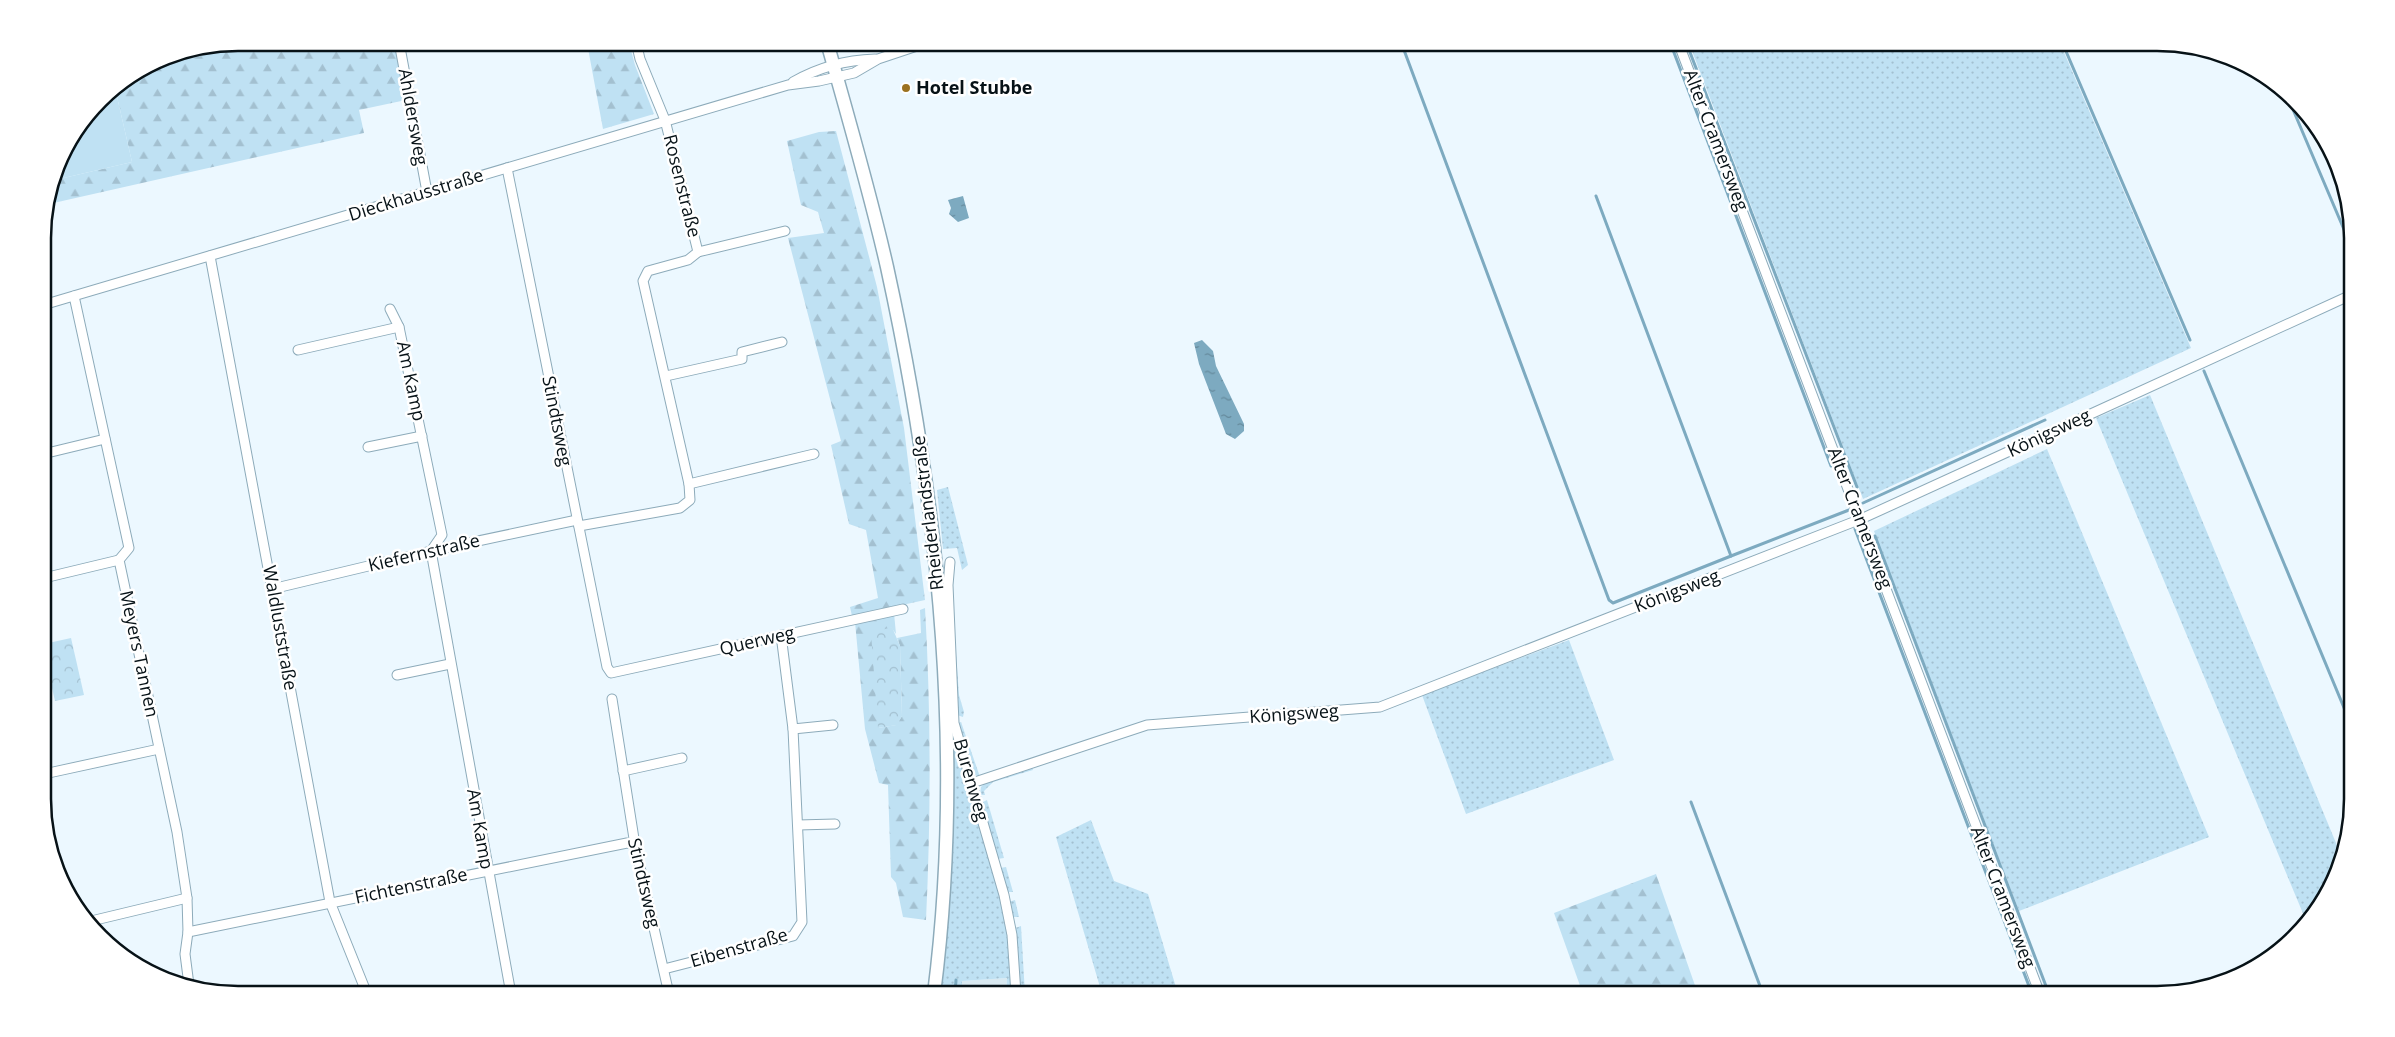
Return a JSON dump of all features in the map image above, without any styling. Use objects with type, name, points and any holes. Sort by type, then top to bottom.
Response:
[{"type":"main road","name":"Rheiderlandstraße","points":[[829,51],[886,265],[903,346],[924,463],[938,579],[944,669],[946,764],[943,903],[935,986]]},
{"type":"street","name":"Ahldersweg","points":[[401,51],[427,192]]},
{"type":"street","name":"Rosenstraße","points":[[638,51],[666,120],[698,252]]},
{"type":"street","name":"Dieckhausstraße","points":[[788,85],[815,70],[833,64],[851,60],[878,58],[900,51]]},
{"type":"street","name":"Alter Cramersweg","points":[[1681,51],[2037,986]]},
{"type":"street","name":"Dieckhausstraße","points":[[51,303],[788,85],[854,73],[878,58]]},
{"type":"street","name":"Stindtsweg","points":[[506,168],[607,667],[611,673]]},
{"type":"street","name":"Rosenstraße","points":[[578,523],[680,508],[690,500],[689,484],[666,376],[643,281],[648,271],[688,260],[698,252],[785,231]]},
{"type":"street","name":"Waldluststraße","points":[[210,256],[330,902],[364,986]]},
{"type":"street","points":[[51,576],[119,560],[129,548],[74,296]]},
{"type":"street","name":"Königsweg","points":[[972,783],[1146,725],[1380,707],[1861,519],[2344,298]]},
{"type":"street","name":"Am Kamp","points":[[390,308],[399,327],[442,535],[431,551],[509,986]]},
{"type":"street","name":"Am Kamp","points":[[298,350],[399,327]]},
{"type":"street","points":[[666,376],[742,359],[742,352],[782,342]]},
{"type":"street","name":"Am Kamp","points":[[368,447],[422,436]]},
{"type":"street","points":[[51,452],[105,439]]},
{"type":"street","points":[[689,484],[814,454]]},
{"type":"street","name":"Kiefernstraße","points":[[272,589],[431,551],[578,523]]},
{"type":"street","name":"Meyers Tannen","points":[[119,560],[177,832],[187,898],[188,932],[185,954],[188,979]]},
{"type":"street","name":"Burenweg","points":[[950,562],[948,585],[954,723],[1004,895],[1012,936],[1015,986]]},
{"type":"street","name":"Querweg","points":[[611,673],[903,609]]},
{"type":"street","name":"Eibenstraße","points":[[664,969],[793,936],[802,922],[793,729],[781,635]]},
{"type":"street","points":[[397,675],[450,664]]},
{"type":"street","name":"Stindtsweg","points":[[612,698],[634,845],[649,916],[667,986]]},
{"type":"street","points":[[793,729],[833,725]]},
{"type":"street","points":[[51,772],[159,749]]},
{"type":"street","points":[[623,771],[682,758]]},
{"type":"street","points":[[798,825],[835,824]]},
{"type":"street","name":"Fichtenstraße","points":[[188,932],[488,870],[627,843],[634,845]]},
{"type":"street","points":[[96,920],[187,898]]},
{"type":"shaded area","points":[[1007,978],[1006,986],[962,986],[962,981]]},
{"type":"green space","points":[[238,51],[396,51],[406,100],[359,110],[364,133],[55,203],[61,179],[132,162],[117,96],[145,76],[167,65],[202,55]]},
{"type":"green space","points":[[588,51],[631,51],[654,114],[603,129]]},
{"type":"green space","points":[[1692,51],[2063,51],[2191,348],[1863,499]]},
{"type":"green space","points":[[117,96],[132,162],[61,179],[83,134],[106,106]]},
{"type":"green space","points":[[836,131],[877,287],[904,428],[925,600],[852,616],[850,607],[878,598],[866,530],[849,524],[831,445],[841,441],[788,238],[824,233],[818,212],[801,205],[787,141],[819,132]]},
{"type":"green space","points":[[2150,395],[2337,846],[2330,870],[2319,892],[2304,915],[2096,418]]},
{"type":"green space","points":[[2047,449],[2209,837],[2019,911],[1874,531]]},
{"type":"green space","points":[[948,487],[968,565],[962,570],[957,548],[943,549],[937,490]]},
{"type":"green space","points":[[938,534],[943,577],[952,728],[1002,901],[1009,934],[1012,986],[1006,986],[1007,978],[962,981],[962,986],[940,986],[944,948]]},
{"type":"green space","points":[[925,608],[930,764],[926,920],[903,917],[896,883],[891,877],[888,785],[879,783],[865,729],[855,622],[894,613],[896,634],[891,627],[878,728],[896,725],[902,716],[900,646],[897,638],[921,633],[920,610]]},
{"type":"green space","points":[[892,627],[900,646],[902,716],[897,725],[878,728],[871,633]]},
{"type":"green space","points":[[71,638],[84,695],[55,701],[51,684],[51,642]]},
{"type":"green space","points":[[1569,640],[1614,760],[1466,814],[1422,695]]},
{"type":"green space","points":[[956,654],[959,695],[964,712],[963,717],[957,715],[954,655]]},
{"type":"green space","points":[[961,722],[980,777],[972,773],[958,723]]},
{"type":"green space","points":[[1032,767],[1033,770],[993,782],[984,791],[985,795],[980,795],[981,787],[985,783]]},
{"type":"green space","points":[[987,800],[1004,858],[997,859],[981,803]]},
{"type":"green space","points":[[1091,820],[1114,881],[1148,894],[1176,986],[1100,986],[1056,837]]},
{"type":"green space","points":[[1006,867],[1013,892],[1006,892],[1000,868]]},
{"type":"green space","points":[[1656,874],[1695,986],[1580,986],[1554,913]]},
{"type":"green space","points":[[1015,900],[1019,917],[1012,917],[1008,902]]},
{"type":"green space","points":[[1021,926],[1025,986],[1018,986],[1018,956],[1015,928]]},
{"type":"water","points":[[963,196],[969,218],[958,222],[949,214],[951,208],[948,200]]},
{"type":"water","points":[[1202,340],[1213,351],[1216,366],[1244,424],[1244,431],[1235,439],[1226,434],[1199,364],[1194,343]]},
{"type":"waterway","points":[[1404,51],[1609,600],[1613,603],[1731,556]]},
{"type":"waterway","points":[[1673,51],[1831,466]]},
{"type":"waterway","points":[[1689,51],[1857,487]]},
{"type":"waterway","points":[[2066,51],[2190,340]]},
{"type":"waterway","points":[[2294,111],[2343,227]]},
{"type":"waterway","points":[[1596,196],[1731,556],[1849,510]]},
{"type":"waterway","points":[[2204,371],[2344,708]]},
{"type":"waterway","points":[[1863,503],[2045,420]]},
{"type":"waterway","points":[[1855,529],[2029,986]]},
{"type":"waterway","points":[[1875,536],[2046,986]]},
{"type":"waterway","points":[[1691,802],[1760,986]]},
{"type":"waterway","points":[[956,980],[956,986]]},
{"type":"place","name":"Hotel Stubbe","points":[[906,88]]}]
